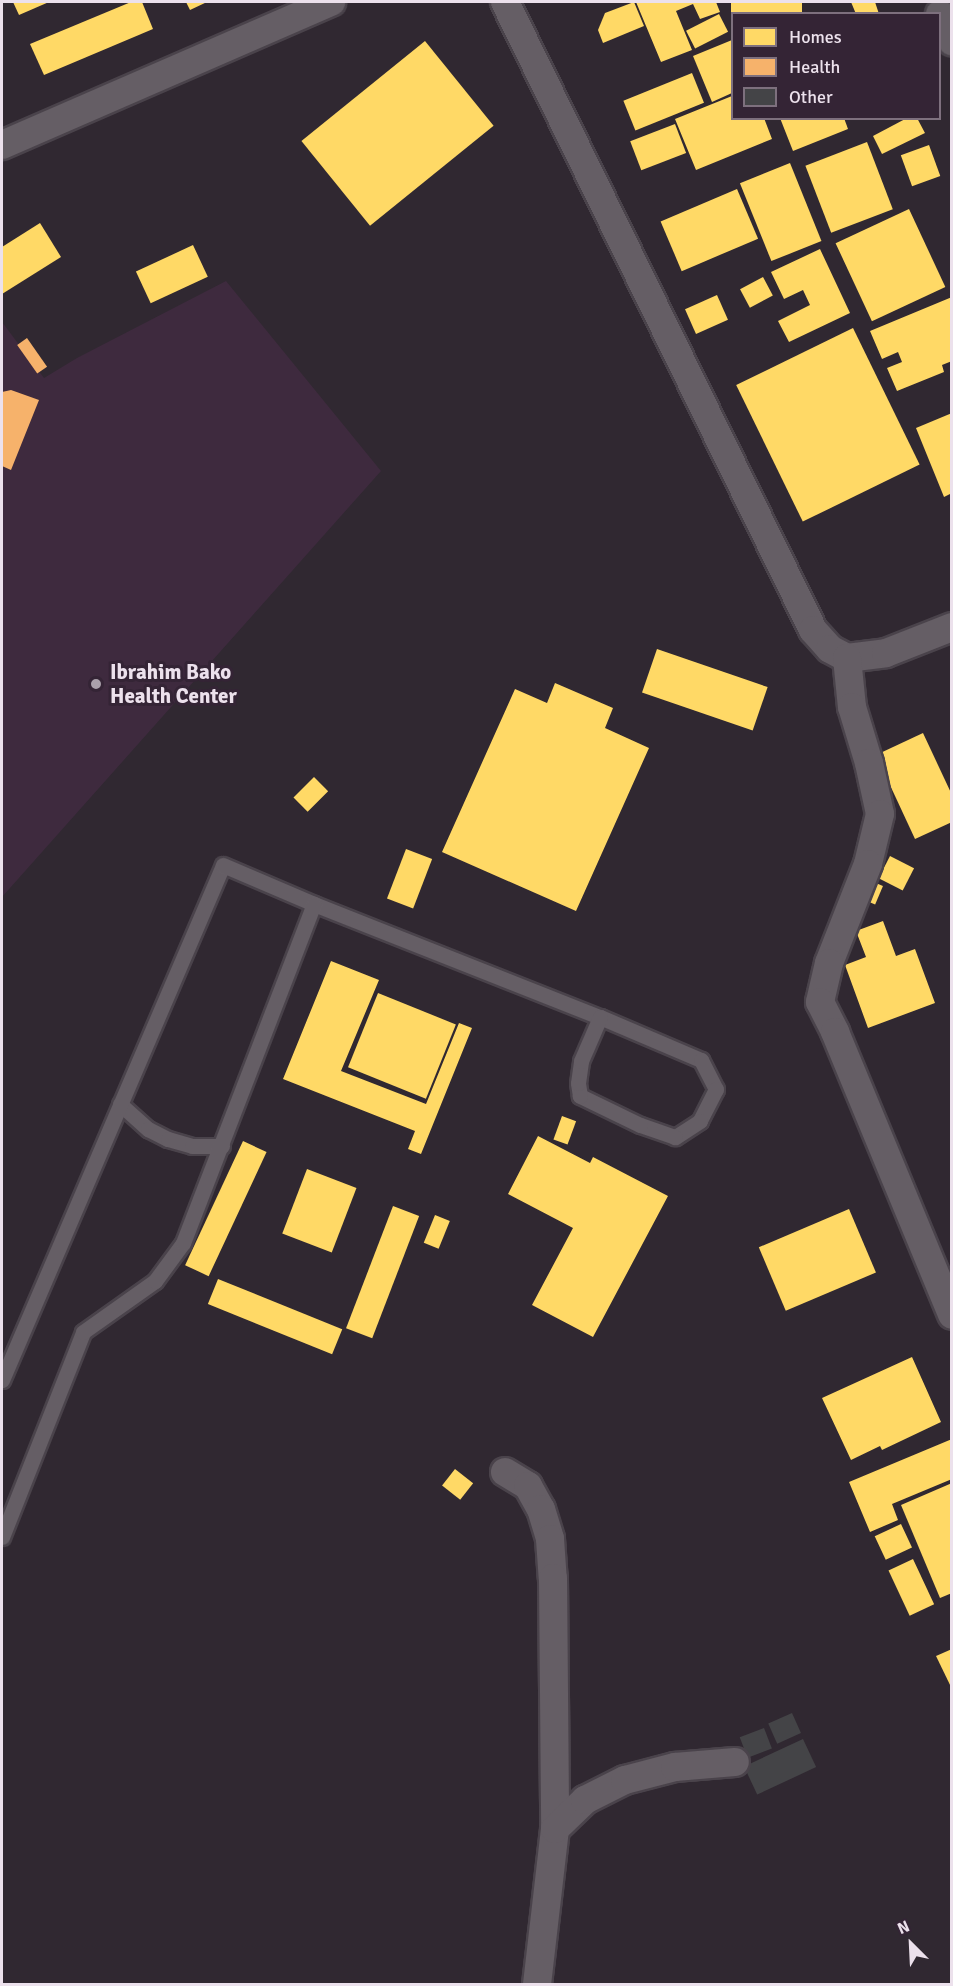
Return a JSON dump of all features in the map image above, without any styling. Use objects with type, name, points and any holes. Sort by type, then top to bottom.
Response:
[{"type":"street","points":[[3,141],[331,2]]},
{"type":"street","points":[[505,2],[813,630],[830,649],[847,658],[886,653],[951,627]]},
{"type":"street","points":[[941,18],[951,41]]},
{"type":"street","points":[[847,658],[852,707],[870,763],[880,814],[868,864],[829,963],[820,1002],[836,1032],[949,1302]]},
{"type":"street","points":[[505,1472],[528,1486],[541,1509],[550,1539],[555,1654],[555,1829],[537,1984]]},
{"type":"street","points":[[555,1829],[585,1800],[625,1780],[675,1767],[735,1762]]},
{"type":"lane","points":[[2,1380],[223,866],[600,1017],[701,1060],[716,1089],[700,1121],[675,1137],[640,1125],[580,1096],[578,1083],[581,1061],[600,1017]]},
{"type":"lane","points":[[2,1537],[83,1332],[155,1281],[183,1243],[314,904]]},
{"type":"lane","points":[[120,1104],[148,1129],[168,1139],[192,1146],[222,1146]]},
{"type":"shaded area","name":"Ibrahim Bako Health Center","points":[[226,281],[381,471],[2,897],[2,322],[44,378],[77,358]]},
{"type":"building: Homes","points":[[13,2],[49,2],[19,15]]},
{"type":"building: Homes","points":[[131,2],[142,2],[153,29],[44,75],[30,44]]},
{"type":"building: Homes","points":[[186,2],[207,2],[190,10]]},
{"type":"building: Homes","points":[[634,2],[644,26],[603,43],[598,30],[605,13]]},
{"type":"building: Homes","points":[[636,2],[716,2],[720,12],[700,19],[693,4],[676,11],[692,50],[661,62]]},
{"type":"building: Homes","points":[[731,2],[802,2],[802,12],[731,12]]},
{"type":"building: Homes","points":[[851,2],[875,2],[878,12],[855,12]]},
{"type":"building: Homes","points":[[719,14],[728,32],[695,49],[686,31]]},
{"type":"building: Homes","points":[[731,40],[731,93],[712,102],[693,56]]},
{"type":"building: Homes","points":[[425,41],[494,126],[370,226],[301,141]]},
{"type":"building: Homes","points":[[692,73],[704,103],[635,130],[623,101]]},
{"type":"building: Homes","points":[[731,96],[731,120],[765,120],[772,139],[696,170],[675,119]]},
{"type":"building: Homes","points":[[781,120],[845,120],[848,129],[793,151]]},
{"type":"building: Homes","points":[[903,120],[918,120],[925,133],[882,154],[873,136]]},
{"type":"building: Homes","points":[[675,124],[686,153],[641,170],[630,141]]},
{"type":"building: Homes","points":[[867,142],[893,209],[831,233],[805,166]]},
{"type":"building: Homes","points":[[929,145],[940,176],[912,186],[901,155]]},
{"type":"building: Homes","points":[[790,163],[821,241],[771,261],[740,183]]},
{"type":"building: Homes","points":[[737,189],[758,239],[682,271],[661,221]]},
{"type":"building: Homes","points":[[909,209],[945,287],[872,321],[836,243]]},
{"type":"building: Homes","points":[[40,223],[61,257],[2,294],[2,247]]},
{"type":"building: Homes","points":[[193,245],[208,277],[151,303],[136,272]]},
{"type":"building: Homes","points":[[820,249],[850,313],[789,342],[778,321],[810,305],[803,290],[784,299],[771,272]]},
{"type":"building: Homes","points":[[763,277],[773,296],[750,308],[740,289]]},
{"type":"building: Homes","points":[[717,295],[728,320],[696,334],[685,309]]},
{"type":"building: Homes","points":[[952,297],[952,361],[942,365],[944,372],[897,391],[887,368],[902,362],[898,352],[882,359],[870,331]]},
{"type":"building: Homes","points":[[853,328],[920,465],[803,522],[736,385]]},
{"type":"building: Homes","points":[[952,413],[952,493],[944,497],[916,428]]},
{"type":"building: Homes","points":[[657,649],[768,687],[753,731],[642,692]]},
{"type":"building: Homes","points":[[555,683],[613,708],[605,728],[649,748],[576,911],[442,852],[515,689],[547,703]]},
{"type":"building: Homes","points":[[923,733],[952,795],[952,822],[915,839],[876,755]]},
{"type":"building: Homes","points":[[314,777],[328,791],[308,812],[293,798]]},
{"type":"building: Homes","points":[[406,849],[432,859],[413,909],[387,898]]},
{"type":"building: Homes","points":[[890,856],[914,868],[903,891],[879,878]]},
{"type":"building: Homes","points":[[871,881],[883,886],[875,904],[863,899]]},
{"type":"building: Homes","points":[[883,921],[896,956],[915,949],[935,1003],[868,1028],[845,965],[866,957],[856,931]]},
{"type":"building: Homes","points":[[331,961],[379,980],[341,1071],[426,1104],[459,1023],[472,1028],[421,1154],[408,1149],[415,1131],[283,1079]]},
{"type":"building: Homes","points":[[378,993],[456,1024],[426,1099],[348,1067]]},
{"type":"building: Homes","points":[[562,1116],[576,1121],[568,1145],[553,1139]]},
{"type":"building: Homes","points":[[538,1136],[590,1163],[593,1157],[668,1196],[593,1337],[532,1305],[573,1228],[508,1194]]},
{"type":"building: Homes","points":[[243,1141],[267,1152],[209,1276],[185,1265]]},
{"type":"building: Homes","points":[[307,1169],[356,1188],[332,1252],[282,1233]]},
{"type":"building: Homes","points":[[393,1206],[419,1216],[372,1338],[346,1328]]},
{"type":"building: Homes","points":[[849,1209],[876,1273],[786,1311],[759,1247]]},
{"type":"building: Homes","points":[[435,1215],[450,1221],[439,1249],[424,1243]]},
{"type":"building: Homes","points":[[218,1279],[342,1329],[332,1354],[208,1304]]},
{"type":"building: Homes","points":[[912,1357],[941,1422],[882,1450],[880,1446],[851,1460],[822,1398]]},
{"type":"building: Homes","points":[[952,1439],[952,1479],[892,1504],[898,1520],[870,1532],[849,1482]]},
{"type":"building: Homes","points":[[455,1469],[473,1483],[460,1500],[442,1486]]},
{"type":"building: Homes","points":[[952,1483],[952,1593],[940,1598],[901,1505]]},
{"type":"building: Homes","points":[[901,1524],[912,1548],[886,1560],[875,1536]]},
{"type":"building: Homes","points":[[913,1559],[934,1604],[910,1616],[889,1570]]},
{"type":"building: Homes","points":[[952,1649],[952,1689],[936,1656]]},
{"type":"building: Health","points":[[27,338],[47,367],[37,374],[17,345]]},
{"type":"building: Health","points":[[11,390],[39,400],[11,470],[2,466],[2,392]]},
{"type":"building: Other","points":[[792,1713],[801,1733],[777,1744],[768,1724]]},
{"type":"building: Other","points":[[764,1728],[772,1749],[748,1758],[740,1737]]},
{"type":"building: Other","points":[[803,1739],[816,1767],[757,1795],[744,1766]]},
{"type":"place","name":"Ibrahim Bako Health Center","points":[[96,684]]}]
